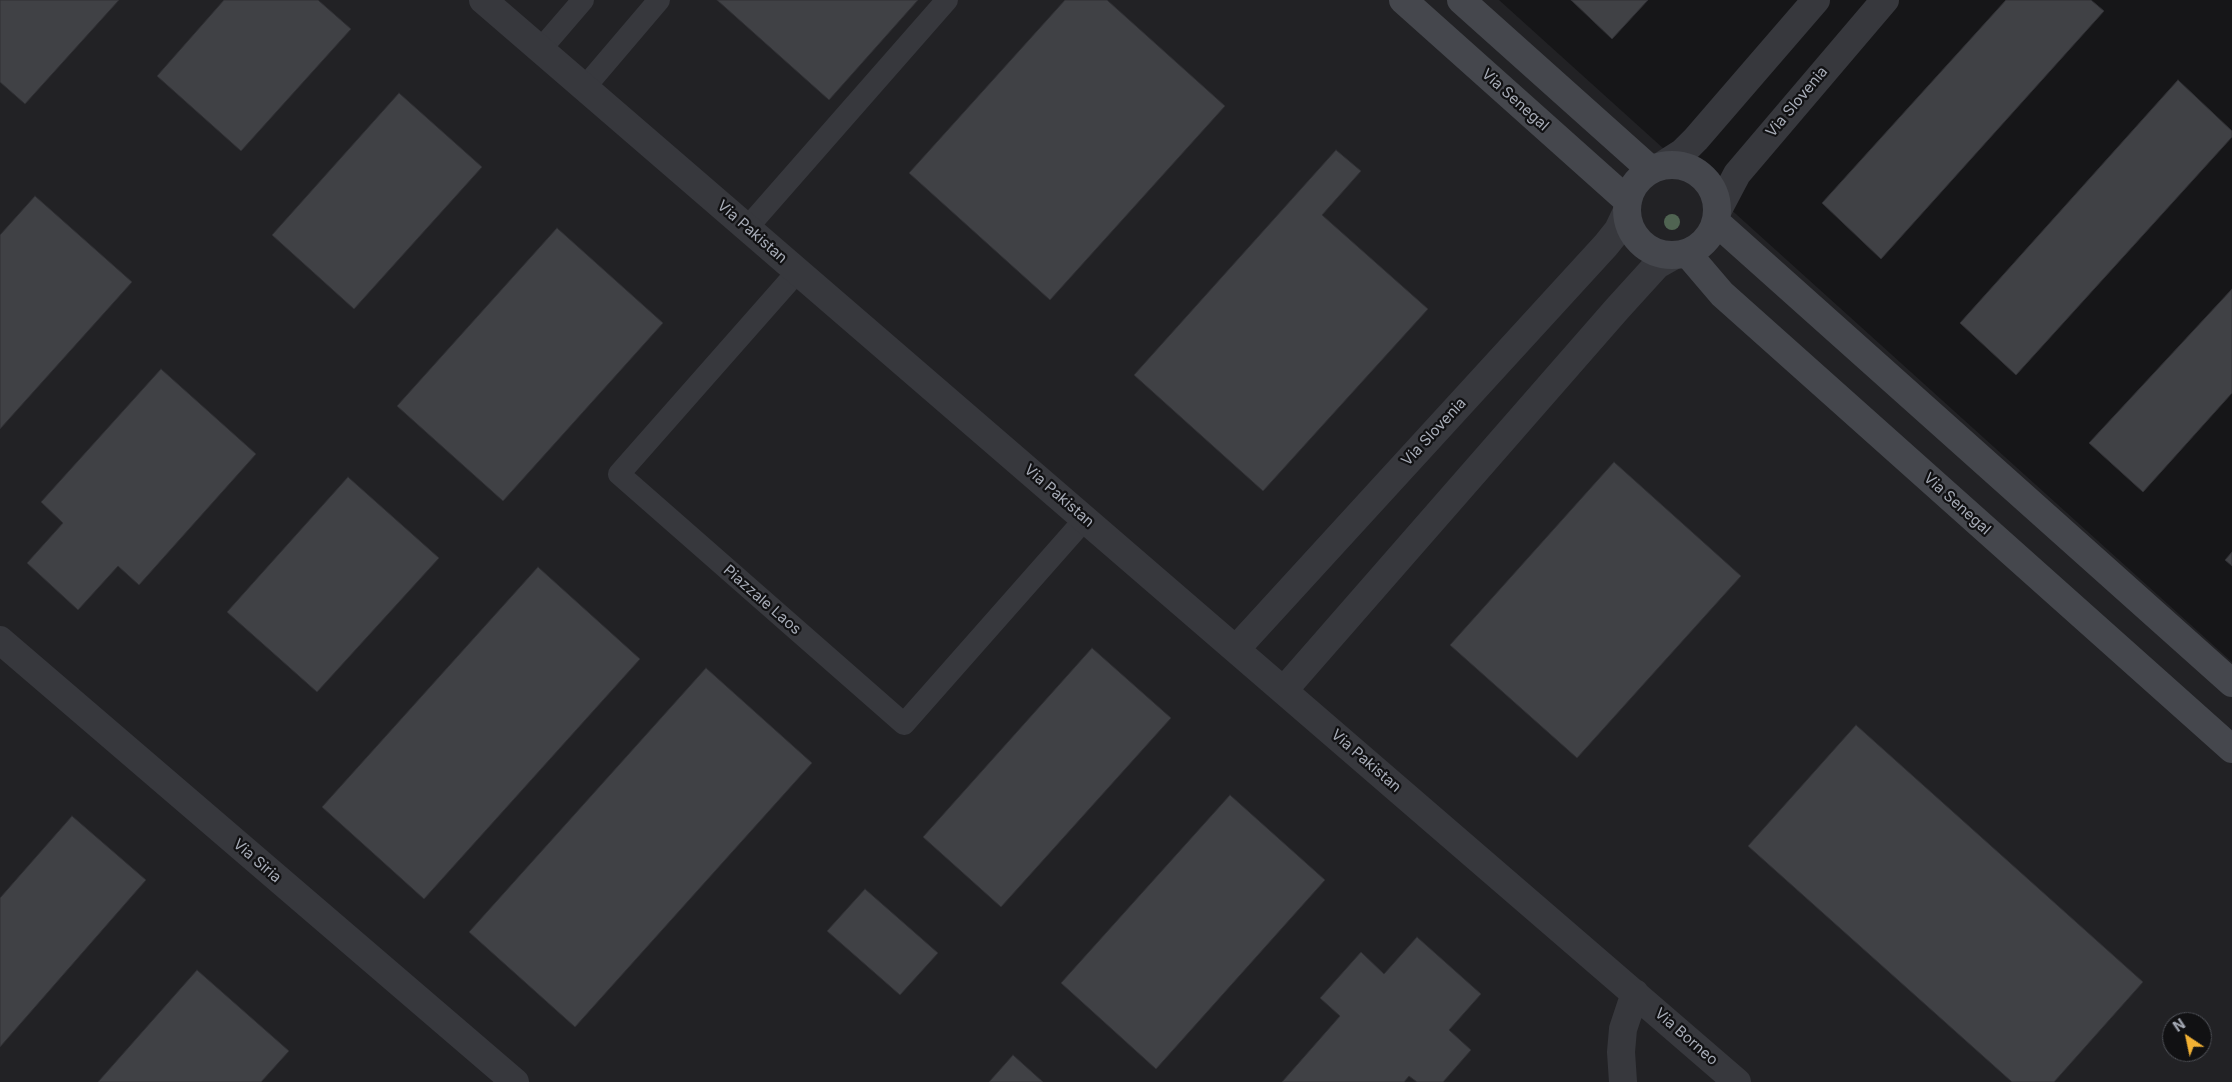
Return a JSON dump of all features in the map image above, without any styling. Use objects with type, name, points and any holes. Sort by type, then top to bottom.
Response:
[{"type":"main road","name":"Via Senegal","points":[[1403,0],[1627,206]]},
{"type":"main road","points":[[1461,0],[1656,168]]},
{"type":"main road","points":[[1675,165],[1701,174],[1710,184],[1716,196],[1717,216],[1712,233],[1705,241],[1680,255],[1659,254],[1646,248],[1629,225],[1627,206],[1636,183],[1656,168],[1675,165]]},
{"type":"main road","points":[[1717,216],[2232,683]]},
{"type":"main road","name":"Via Senegal","points":[[1680,255],[2232,749]]},
{"type":"street","name":"Via Pakistan","points":[[483,0],[1635,993]]},
{"type":"street","points":[[1656,168],[1683,152],[1696,139],[1816,0]]},
{"type":"street","name":"Via Slovenia","points":[[1717,216],[1737,174],[1885,0]]},
{"type":"street","name":"Via Slovenia","points":[[1236,648],[1606,245],[1618,230],[1627,206]]},
{"type":"street","points":[[1284,690],[1657,265],[1680,255]]},
{"type":"street","name":"Via Siria","points":[[0,640],[515,1082]]},
{"type":"street","points":[[1623,1082],[1621,1052],[1623,1029],[1635,993]]},
{"type":"street","name":"Via Borneo","points":[[1635,993],[1737,1082]]},
{"type":"lane","points":[[540,50],[583,0]]},
{"type":"lane","points":[[584,88],[659,0]]},
{"type":"lane","points":[[747,228],[947,0]]},
{"type":"lane","name":"Piazzale Laos","points":[[798,271],[619,474],[904,724],[1085,518]]},
{"type":"shaded area","points":[[0,0],[1499,0],[2232,662],[2232,1082],[0,1082]]},
{"type":"building","points":[[0,0],[119,0],[25,104],[0,82]]},
{"type":"building","points":[[224,0],[318,0],[351,29],[241,151],[157,76]]},
{"type":"building","points":[[717,0],[918,0],[829,100]]},
{"type":"building","points":[[1065,0],[1107,0],[1225,106],[1050,300],[909,173]]},
{"type":"building","points":[[1571,0],[1648,0],[1612,39]]},
{"type":"building","points":[[2006,0],[2091,0],[2104,11],[1881,259],[1822,203]]},
{"type":"building","points":[[2178,80],[2232,131],[2232,137],[2016,375],[1960,323]]},
{"type":"building","points":[[399,93],[482,167],[354,309],[272,235]]},
{"type":"building","points":[[1336,150],[1361,171],[1322,215],[1428,309],[1263,491],[1134,375]]},
{"type":"building","points":[[35,196],[132,282],[0,429],[0,235]]},
{"type":"building","points":[[557,228],[663,323],[503,501],[397,406]]},
{"type":"building","points":[[2232,289],[2232,393],[2143,492],[2089,443]]},
{"type":"building","points":[[161,369],[256,454],[139,585],[118,566],[78,610],[27,563],[63,523],[41,502]]},
{"type":"building","points":[[1614,462],[1741,576],[1577,758],[1450,645]]},
{"type":"building","points":[[348,477],[439,558],[317,692],[227,612]]},
{"type":"building","points":[[2232,552],[2232,566],[2225,560]]},
{"type":"building","points":[[538,567],[640,659],[424,899],[322,807]]},
{"type":"building","points":[[1092,648],[1171,718],[1001,907],[923,837]]},
{"type":"building","points":[[706,668],[812,763],[575,1027],[469,932]]},
{"type":"building","points":[[1856,725],[2143,982],[2054,1082],[2012,1082],[1748,846]]},
{"type":"building","points":[[1230,795],[1325,880],[1156,1069],[1061,983]]},
{"type":"building","points":[[72,816],[146,880],[0,1047],[0,898]]},
{"type":"building","points":[[865,889],[938,953],[900,995],[827,931]]},
{"type":"building","points":[[1417,937],[1481,994],[1449,1030],[1471,1050],[1443,1082],[1417,1082],[1409,1076],[1404,1082],[1282,1082],[1340,1016],[1320,998],[1361,952],[1384,974]]},
{"type":"building","points":[[197,970],[289,1051],[261,1082],[98,1082]]},
{"type":"building","points":[[1013,1055],[1043,1082],[989,1082]]}]
